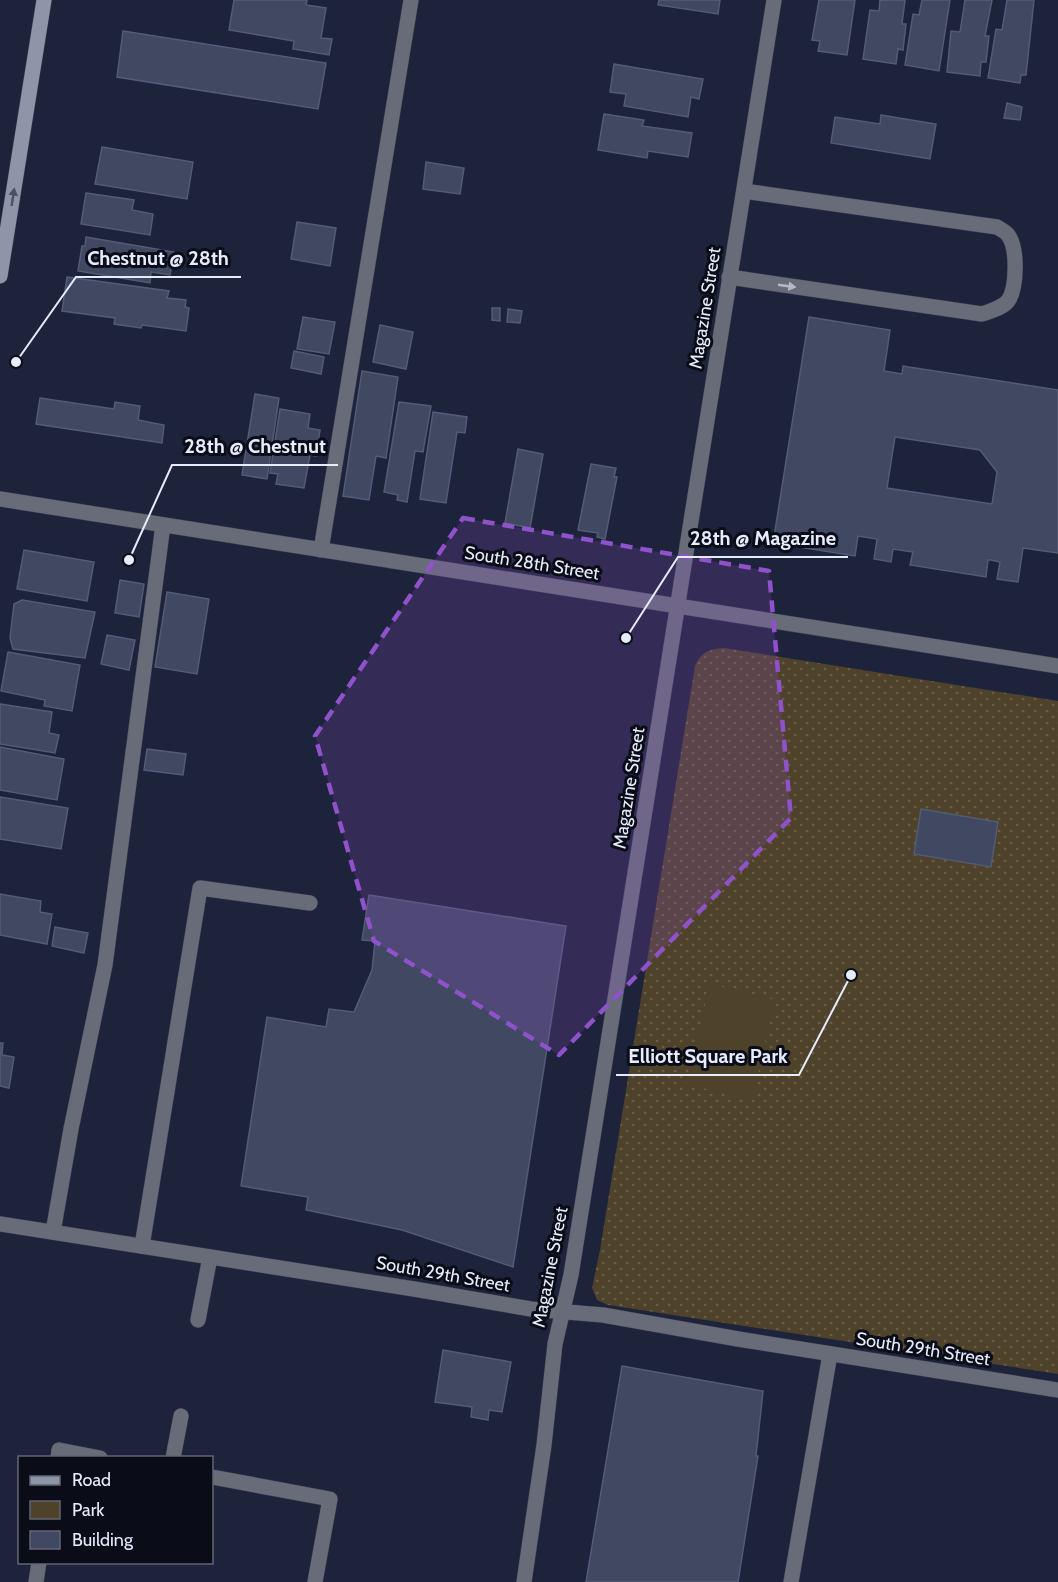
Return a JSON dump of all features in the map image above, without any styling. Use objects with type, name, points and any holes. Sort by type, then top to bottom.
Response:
[{"type":"main road","points":[[0,276],[44,0]]},
{"type":"street","points":[[321,550],[411,0]]},
{"type":"street","name":"Magazine Street","points":[[524,1582],[544,1445],[555,1344],[573,1263],[774,0]]},
{"type":"street","points":[[729,277],[982,314],[1008,301],[1014,282],[1015,254],[1009,235],[997,227],[744,191]]},
{"type":"street","name":"South 28th Street","points":[[0,499],[1058,666]]},
{"type":"street","points":[[53,1232],[71,1129],[105,964],[163,525]]},
{"type":"street","points":[[142,1246],[200,888],[310,903]]},
{"type":"street","name":"South 29th Street","points":[[0,1224],[531,1309],[603,1315],[1058,1390]]},
{"type":"street","points":[[198,1320],[210,1257]]},
{"type":"street","points":[[791,1582],[830,1354]]},
{"type":"street","points":[[173,1456],[181,1416]]},
{"type":"street","points":[[58,1456],[59,1450],[90,1456]]},
{"type":"street","points":[[213,1477],[330,1499],[315,1582]]},
{"type":"street","points":[[36,1582],[39,1564]]},
{"type":"highlighted area","points":[[463,518],[769,571],[791,818],[559,1055],[374,941],[315,736]]},
{"type":"green space","points":[[724,648],[1058,701],[1058,1374],[608,1305],[597,1300],[592,1288],[695,666],[706,652]]},
{"type":"green space","points":[[710,984],[775,1000],[752,1100],[686,1084]]},
{"type":"building","points":[[234,0],[307,0],[306,5],[326,8],[321,38],[332,39],[329,55],[293,49],[294,41],[229,30]]},
{"type":"building","points":[[659,0],[720,0],[718,14],[658,5]]},
{"type":"building","points":[[819,0],[855,0],[847,55],[818,51],[820,41],[812,40]]},
{"type":"building","points":[[880,0],[905,0],[902,24],[906,24],[903,50],[898,49],[896,64],[863,59],[870,10],[879,11]]},
{"type":"building","points":[[922,0],[950,0],[939,71],[905,65],[913,14],[919,15]]},
{"type":"building","points":[[965,0],[992,0],[985,36],[989,36],[986,62],[981,62],[980,76],[947,72],[951,31],[960,32]]},
{"type":"building","points":[[1007,0],[1034,0],[1026,75],[1021,75],[1020,83],[988,78],[996,29],[1002,30]]},
{"type":"building","points":[[123,31],[326,63],[318,109],[117,77]]},
{"type":"building","points":[[614,64],[703,79],[699,99],[691,97],[688,117],[624,106],[626,94],[610,92]]},
{"type":"building","points":[[1007,103],[1022,107],[1020,120],[1004,118]]},
{"type":"building","points":[[604,114],[644,120],[642,126],[692,133],[688,157],[648,151],[647,158],[598,150]]},
{"type":"building","points":[[881,115],[936,124],[930,159],[831,143],[835,117],[880,124]]},
{"type":"building","points":[[102,147],[193,162],[187,199],[95,184]]},
{"type":"building","points":[[426,162],[464,168],[460,194],[423,189]]},
{"type":"building","points":[[86,193],[134,200],[132,210],[153,214],[150,235],[81,224]]},
{"type":"building","points":[[297,222],[336,228],[330,266],[291,259]]},
{"type":"building","points":[[86,237],[174,252],[170,275],[151,272],[150,283],[78,271],[82,246],[85,246]]},
{"type":"building","points":[[67,277],[169,291],[167,298],[186,300],[185,307],[189,308],[186,331],[114,324],[115,318],[62,311]]},
{"type":"building","points":[[492,308],[500,308],[500,321],[492,320]]},
{"type":"building","points":[[508,309],[522,311],[520,323],[507,322]]},
{"type":"building","points":[[303,317],[335,322],[329,354],[297,349]]},
{"type":"building","points":[[809,317],[890,330],[884,371],[902,374],[903,366],[1058,390],[1058,553],[1023,548],[1018,582],[997,579],[1000,562],[991,560],[988,560],[986,577],[910,565],[913,552],[893,549],[891,562],[874,559],[877,539],[858,536],[855,556],[773,543]],"holes":[[[895,437],[980,450],[997,472],[992,504],[887,488]]]},
{"type":"building","points":[[380,325],[413,332],[406,369],[373,362]]},
{"type":"building","points":[[294,351],[324,357],[321,374],[291,368]]},
{"type":"building","points":[[362,371],[398,377],[386,458],[376,456],[369,500],[343,496]]},
{"type":"building","points":[[255,394],[279,398],[267,479],[242,475]]},
{"type":"building","points":[[40,398],[114,409],[115,402],[140,406],[138,420],[164,425],[162,443],[36,424]]},
{"type":"building","points":[[399,402],[431,406],[423,452],[415,451],[407,502],[397,500],[398,495],[384,492]]},
{"type":"building","points":[[280,409],[310,414],[308,428],[320,430],[316,456],[310,455],[304,488],[276,484],[278,474],[270,473]]},
{"type":"building","points":[[433,412],[467,417],[465,433],[457,432],[446,503],[420,499]]},
{"type":"building","points":[[518,449],[543,454],[530,528],[505,523]]},
{"type":"building","points":[[591,464],[616,468],[614,477],[617,477],[605,539],[597,537],[598,533],[578,530]]},
{"type":"building","points":[[24,550],[94,562],[87,601],[17,589]]},
{"type":"building","points":[[120,580],[144,584],[139,617],[115,613]]},
{"type":"building","points":[[167,592],[209,599],[197,674],[155,667]]},
{"type":"building","points":[[22,600],[95,612],[85,658],[13,649],[10,638],[14,604]]},
{"type":"building","points":[[107,635],[135,640],[129,670],[101,664]]},
{"type":"building","points":[[8,652],[80,665],[72,711],[44,706],[45,700],[1,691]]},
{"type":"building","points":[[0,704],[52,712],[49,733],[59,735],[55,753],[0,744]]},
{"type":"building","points":[[0,747],[64,759],[57,800],[0,790]]},
{"type":"building","points":[[147,749],[186,754],[183,775],[144,770]]},
{"type":"building","points":[[0,797],[68,808],[61,849],[0,839]]},
{"type":"building","points":[[921,809],[998,822],[991,867],[914,854]]},
{"type":"building","points":[[0,894],[41,901],[40,912],[52,914],[47,944],[0,935]]},
{"type":"building","points":[[369,895],[566,926],[513,1267],[402,1230],[306,1210],[308,1197],[241,1186],[267,1017],[326,1027],[329,1009],[354,1012],[372,970],[375,941],[362,940]]},
{"type":"building","points":[[55,927],[88,933],[84,953],[52,946]]},
{"type":"building","points":[[0,1043],[3,1043],[2,1055],[14,1057],[9,1088],[0,1086]]},
{"type":"building","points":[[443,1350],[511,1362],[502,1412],[489,1410],[488,1420],[471,1417],[472,1407],[435,1402]]},
{"type":"building","points":[[622,1366],[763,1391],[756,1456],[758,1456],[738,1582],[586,1582]]},
{"type":"place","name":"Chestnut @ 28th","points":[[16,362]]},
{"type":"place","name":"28th @ Chestnut","points":[[129,560]]},
{"type":"place","name":"28th @ Magazine","points":[[626,638]]},
{"type":"place","name":"Elliott Square Park","points":[[851,975]]}]
